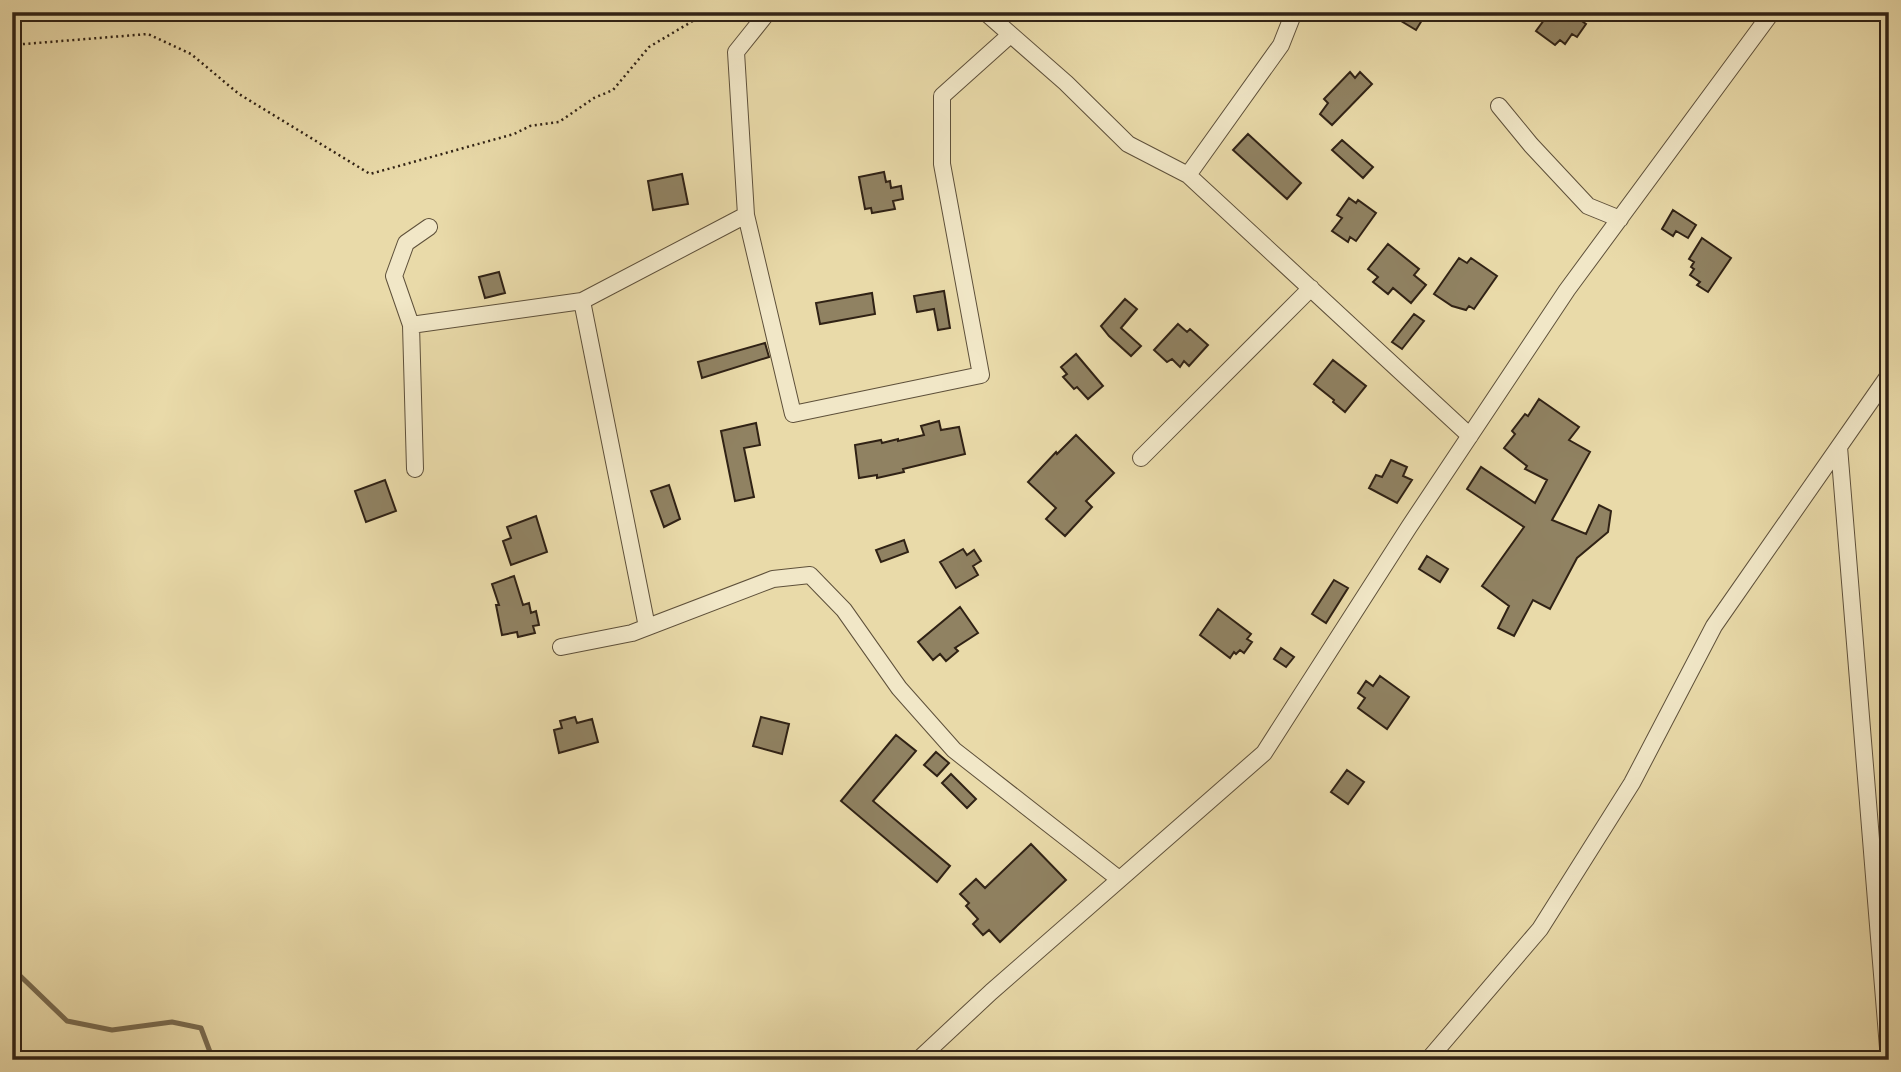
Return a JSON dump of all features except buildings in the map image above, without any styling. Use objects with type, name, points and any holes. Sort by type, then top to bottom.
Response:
[{"type":"street","points":[[768,12],[736,52],[746,215],[793,414],[981,375],[942,164],[942,96],[1010,35]]},
{"type":"street","points":[[985,12],[1066,83],[1128,144],[1188,175],[1470,436]]},
{"type":"street","points":[[1188,175],[1281,45],[1294,12]]},
{"type":"street","points":[[918,1060],[991,992],[1264,753],[1409,527],[1567,290],[1772,12]]},
{"type":"street","points":[[1499,106],[1588,206],[1620,219]]},
{"type":"street","points":[[411,325],[582,302],[746,215]]},
{"type":"street","points":[[415,469],[411,325],[394,276],[406,243],[429,227]]},
{"type":"street","points":[[1141,458],[1311,288]]},
{"type":"street","points":[[582,302],[647,627]]},
{"type":"street","points":[[1428,1060],[1540,929],[1632,783],[1714,626],[1889,375]]},
{"type":"street","points":[[1839,447],[1889,1060]]},
{"type":"street","points":[[561,647],[632,634],[773,579],[810,575],[845,610],[899,688],[954,750],[1119,879]]},
{"type":"path","points":[[12,45],[148,34],[191,54],[239,94],[370,174],[514,134],[530,126],[559,122],[594,98],[613,90],[649,47],[708,12]]},
{"type":"waterway","points":[[12,968],[67,1021],[112,1030],[172,1022],[201,1028],[213,1060]]}]
